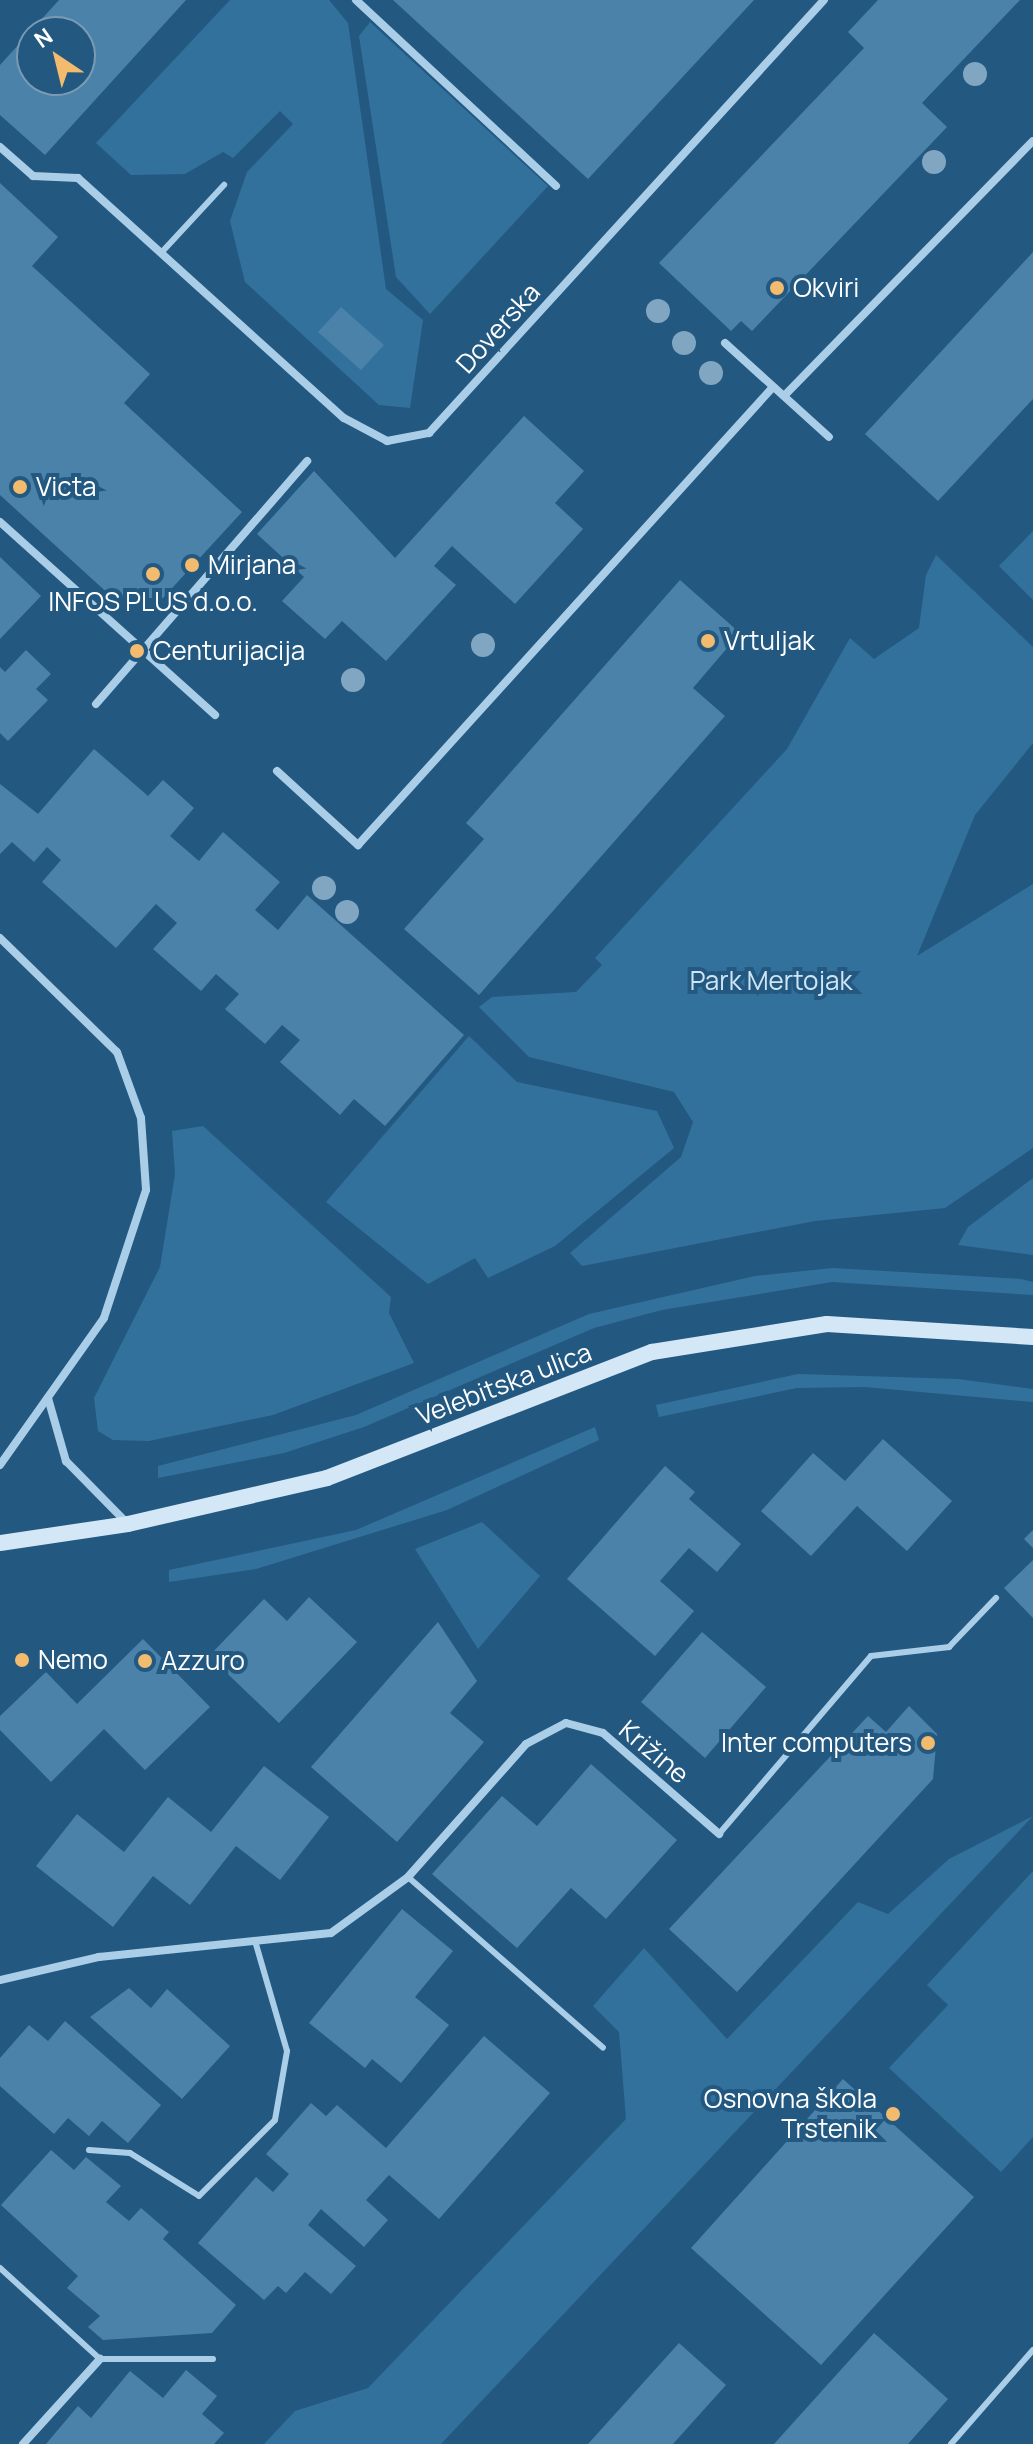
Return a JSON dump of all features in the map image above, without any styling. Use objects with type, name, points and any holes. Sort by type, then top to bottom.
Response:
[{"type":"street","points":[[356,0],[556,186]]},
{"type":"street","name":"Doverska","points":[[0,147],[33,176],[78,178],[344,418],[387,441],[429,433],[824,0]]},
{"type":"street","points":[[784,396],[1033,141]]},
{"type":"street","points":[[725,343],[829,437]]},
{"type":"street","points":[[277,771],[358,845],[773,387]]},
{"type":"street","points":[[96,704],[307,461]]},
{"type":"street","points":[[0,522],[215,715]]},
{"type":"street","points":[[0,938],[117,1052],[141,1118],[146,1190],[108,1304],[48,1398],[0,1465]]},
{"type":"street","name":"Velebitska ulica","points":[[0,1543],[128,1524],[327,1478],[652,1352],[827,1324],[1033,1337]]},
{"type":"street","points":[[48,1398],[66,1461],[128,1524]]},
{"type":"street","name":"Križine","points":[[0,1980],[99,1957],[256,1944],[331,1933],[408,1877],[526,1744],[566,1723],[603,1733],[719,1834]]},
{"type":"street","points":[[23,2444],[100,2359]]},
{"type":"lane","points":[[161,253],[224,185]]},
{"type":"lane","name":"Križine","points":[[719,1834],[871,1656],[949,1647],[996,1598]]},
{"type":"lane","points":[[408,1877],[603,2048]]},
{"type":"lane","points":[[89,2150],[130,2153],[199,2196],[275,2120],[287,2051],[256,1944]]},
{"type":"lane","points":[[0,2268],[100,2359],[213,2359]]},
{"type":"lane","points":[[951,2444],[1033,2350]]},
{"type":"green space","points":[[230,0],[329,0],[348,23],[386,289],[423,320],[410,408],[379,405],[245,282],[230,221],[247,172],[293,124],[280,111],[233,158],[223,152],[185,174],[131,175],[96,143]]},
{"type":"green space","points":[[370,22],[548,186],[430,314],[396,277],[359,36]]},
{"type":"green space","points":[[1033,531],[1033,600],[999,566]]},
{"type":"green space","name":"Park Mertojak","points":[[936,555],[1033,647],[1033,743],[975,815],[917,956],[1033,884],[1033,1148],[945,1208],[815,1221],[582,1266],[570,1253],[681,1157],[693,1122],[674,1092],[529,1057],[479,1007],[492,997],[576,992],[602,965],[595,958],[787,749],[850,638],[874,659],[919,628],[926,575]]},
{"type":"green space","points":[[469,1036],[517,1082],[657,1111],[674,1148],[555,1246],[488,1278],[475,1258],[428,1284],[326,1202]]},
{"type":"green space","points":[[203,1126],[391,1297],[389,1313],[414,1363],[273,1415],[149,1441],[113,1440],[98,1431],[94,1398],[160,1267],[175,1174],[172,1131]]},
{"type":"green space","points":[[1033,1178],[1033,1255],[958,1245],[968,1227]]},
{"type":"green space","points":[[833,1268],[1021,1279],[1033,1282],[1033,1295],[832,1282],[662,1310],[594,1328],[364,1427],[284,1453],[158,1478],[158,1466],[356,1415],[589,1314],[755,1276]]},
{"type":"green space","points":[[798,1374],[958,1379],[1033,1389],[1033,1402],[865,1387],[797,1388],[659,1417],[656,1405]]},
{"type":"green space","points":[[595,1427],[599,1440],[447,1510],[256,1569],[169,1582],[169,1570],[356,1530]]},
{"type":"green space","points":[[482,1522],[540,1576],[478,1649],[415,1549]]},
{"type":"green space","points":[[1033,1816],[441,2444],[264,2444],[295,2411],[368,2388],[626,2119],[619,2032],[593,2006],[644,1948],[727,2039],[858,1902],[888,1914],[949,1859]]},
{"type":"green space","points":[[1033,1871],[1033,2137],[1001,2172],[889,2068],[948,2005],[927,1985]]},
{"type":"building","points":[[59,0],[186,0],[45,155],[0,115],[0,65],[16,47],[16,96],[96,96],[96,16],[44,16]]},
{"type":"building","points":[[393,0],[754,0],[588,179]]},
{"type":"building","points":[[878,0],[1020,0],[922,103],[947,127],[752,331],[741,321],[731,331],[659,263],[864,48],[848,32]]},
{"type":"building","points":[[0,183],[58,237],[32,266],[150,374],[124,403],[242,512],[163,598],[113,598],[0,495]]},
{"type":"building","points":[[1033,252],[1033,399],[938,501],[865,434]]},
{"type":"building","points":[[341,307],[384,345],[361,370],[318,332]]},
{"type":"building","points":[[524,416],[584,471],[555,503],[583,529],[515,604],[452,546],[434,566],[456,585],[386,661],[342,621],[325,639],[282,601],[304,577],[257,534],[314,471],[395,558]]},
{"type":"building","points":[[0,557],[41,596],[0,639]]},
{"type":"building","points":[[680,580],[740,633],[693,688],[725,716],[479,995],[404,929],[484,839],[466,823]]},
{"type":"building","points":[[26,650],[51,674],[36,689],[48,700],[8,741],[0,733],[0,667],[5,672]]},
{"type":"building","points":[[94,749],[148,796],[163,780],[194,808],[170,836],[199,861],[223,832],[280,882],[255,910],[278,930],[307,895],[464,1035],[385,1126],[354,1099],[340,1115],[280,1062],[300,1040],[282,1025],[265,1044],[225,1009],[239,994],[216,974],[201,991],[153,949],[177,923],[156,904],[116,948],[42,882],[61,860],[47,847],[34,862],[12,842],[0,854],[0,784],[38,814]]},
{"type":"building","points":[[883,1439],[952,1501],[907,1551],[857,1506],[811,1556],[761,1511],[813,1453],[845,1481]]},
{"type":"building","points":[[665,1466],[695,1492],[689,1499],[741,1544],[717,1572],[689,1548],[660,1581],[694,1611],[655,1656],[567,1579]]},
{"type":"building","points":[[1033,1530],[1033,1548],[1024,1539]]},
{"type":"building","points":[[1033,1560],[1033,1618],[1004,1588]]},
{"type":"building","points":[[309,1597],[357,1642],[279,1723],[209,1656],[264,1599],[287,1621]]},
{"type":"building","points":[[438,1622],[477,1681],[450,1713],[484,1742],[397,1842],[311,1767]]},
{"type":"building","points":[[702,1632],[766,1687],[705,1758],[641,1702]]},
{"type":"building","points":[[143,1639],[210,1707],[145,1770],[104,1729],[51,1782],[0,1730],[0,1716],[46,1672],[77,1704]]},
{"type":"building","points":[[909,1706],[937,1734],[933,1779],[737,1992],[669,1929],[868,1716],[886,1732]]},
{"type":"building","points":[[591,1764],[677,1840],[606,1919],[571,1888],[517,1948],[432,1874],[502,1796],[537,1826]]},
{"type":"building","points":[[264,1766],[329,1817],[280,1880],[236,1846],[190,1905],[153,1876],[113,1927],[36,1866],[77,1814],[124,1852],[168,1797],[211,1832]]},
{"type":"building","points":[[402,1909],[453,1951],[415,1997],[449,2025],[401,2083],[372,2059],[365,2068],[309,2023]]},
{"type":"building","points":[[129,1988],[151,2008],[167,1989],[230,2046],[182,2099],[90,2017]]},
{"type":"building","points":[[65,2021],[161,2105],[128,2143],[102,2121],[89,2136],[68,2118],[54,2134],[0,2086],[0,2058],[29,2025],[48,2041]]},
{"type":"building","points":[[484,2036],[550,2093],[439,2219],[389,2175],[366,2200],[388,2220],[364,2247],[321,2209],[308,2225],[356,2266],[331,2294],[305,2272],[286,2293],[278,2286],[264,2300],[198,2243],[256,2177],[273,2192],[289,2174],[266,2154],[311,2103],[326,2116],[337,2105],[386,2148]]},
{"type":"building","points":[[843,2079],[974,2197],[821,2365],[691,2248]]},
{"type":"building","points":[[51,2150],[74,2170],[86,2157],[121,2186],[106,2202],[129,2221],[141,2208],[169,2232],[163,2239],[236,2305],[212,2333],[103,2340],[88,2327],[100,2316],[67,2288],[78,2276],[1,2205]]},
{"type":"building","points":[[874,2333],[948,2399],[908,2444],[774,2444]]},
{"type":"building","points":[[679,2343],[726,2385],[673,2444],[588,2444]]},
{"type":"building","points":[[186,2370],[217,2396],[202,2414],[224,2433],[214,2444],[46,2444],[78,2406],[91,2418],[130,2371],[163,2398]]},
{"type":"place","name":"Okviri","points":[[777,288]]},
{"type":"place","name":"Victa","points":[[20,487]]},
{"type":"place","name":"Mirjana","points":[[192,565]]},
{"type":"place","name":"INFOS PLUS d.o.o.","points":[[153,574]]},
{"type":"place","name":"Vrtuljak","points":[[708,641]]},
{"type":"place","name":"Centurijacija","points":[[137,651]]},
{"type":"place","name":"Nemo","points":[[22,1660]]},
{"type":"place","name":"Azzuro","points":[[145,1661]]},
{"type":"place","name":"Inter computers","points":[[928,1743]]},
{"type":"place","name":"Osnovna škola Trstenik","points":[[893,2114]]}]
